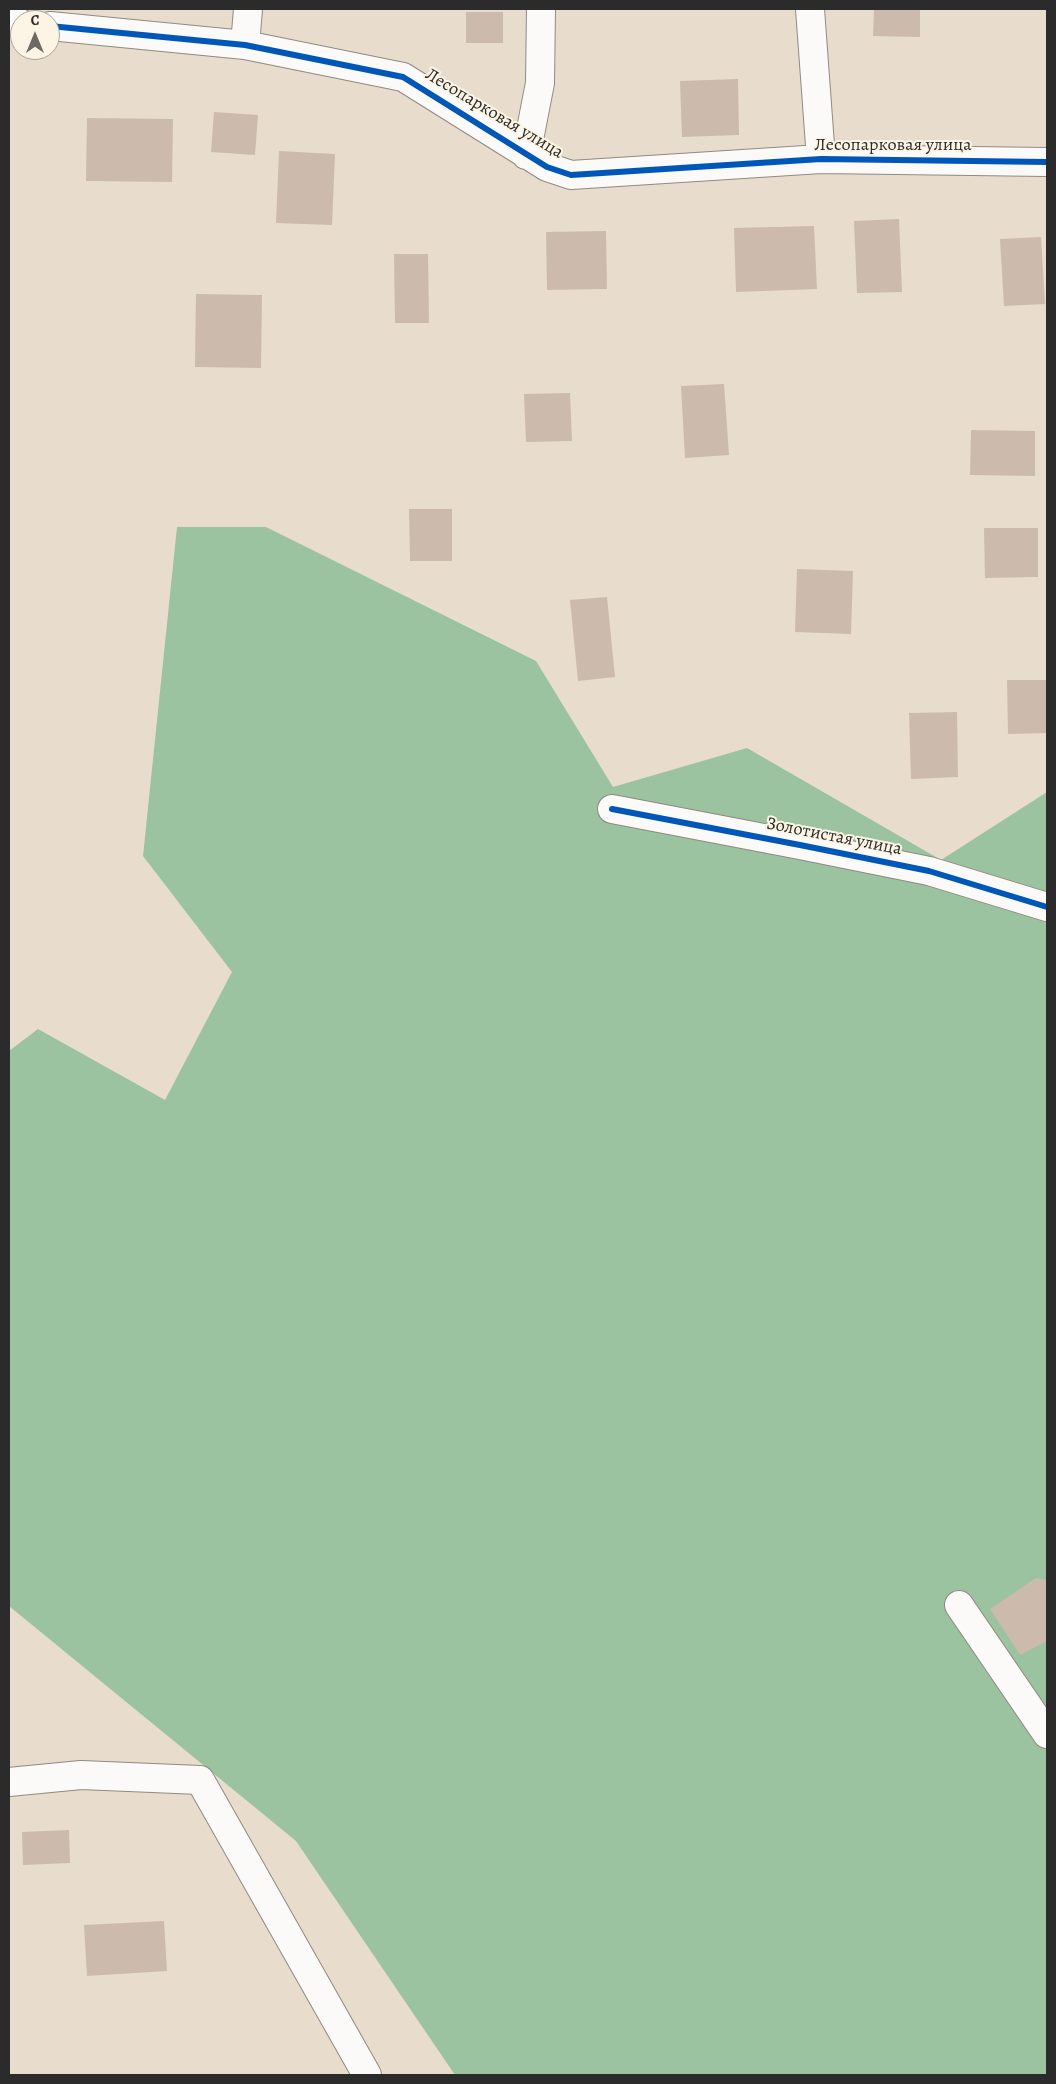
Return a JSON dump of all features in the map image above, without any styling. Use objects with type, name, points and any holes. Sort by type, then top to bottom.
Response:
[{"type":"street","points":[[245,45],[248,9]]},
{"type":"street","points":[[526,155],[540,84],[541,9]]},
{"type":"street","points":[[810,9],[821,159]]},
{"type":"street","name":"Лесопарковая улица","points":[[60,27],[245,45],[403,77],[526,155],[547,167],[571,175],[821,159],[1047,162]]},
{"type":"street","name":"Золотистая улица","points":[[612,809],[929,872],[1047,907]]},
{"type":"street","points":[[958,1605],[1047,1734]]},
{"type":"street","points":[[9,1782],[81,1775],[200,1780],[367,2075]]},
{"type":"green space","points":[[177,527],[266,527],[536,661],[613,787],[747,748],[941,860],[1047,792],[1047,2075],[455,2075],[296,1841],[9,1606],[9,1051],[38,1029],[165,1100],[232,972],[143,856]]},
{"type":"building","points":[[874,9],[920,9],[920,37],[873,36]]},
{"type":"building","points":[[466,12],[503,12],[503,43],[466,43]]},
{"type":"building","points":[[738,79],[739,135],[682,137],[680,81]]},
{"type":"building","points":[[214,112],[258,115],[255,155],[211,152]]},
{"type":"building","points":[[87,118],[173,119],[172,182],[86,181]]},
{"type":"building","points":[[279,151],[335,154],[332,225],[276,223]]},
{"type":"building","points":[[899,219],[902,292],[857,293],[854,221]]},
{"type":"building","points":[[814,226],[817,289],[736,292],[734,228]]},
{"type":"building","points":[[606,231],[607,289],[547,290],[546,232]]},
{"type":"building","points":[[1041,237],[1045,304],[1004,306],[1000,239]]},
{"type":"building","points":[[394,254],[428,254],[429,323],[395,323]]},
{"type":"building","points":[[196,294],[262,295],[261,368],[195,367]]},
{"type":"building","points":[[724,384],[729,455],[685,458],[681,386]]},
{"type":"building","points":[[570,393],[572,441],[526,442],[524,394]]},
{"type":"building","points":[[971,430],[1035,431],[1035,476],[970,475]]},
{"type":"building","points":[[409,509],[452,509],[452,561],[410,561]]},
{"type":"building","points":[[984,528],[1038,528],[1038,577],[985,578]]},
{"type":"building","points":[[797,569],[853,571],[851,634],[795,632]]},
{"type":"building","points":[[607,597],[615,677],[578,681],[570,600]]},
{"type":"building","points":[[1007,680],[1047,680],[1047,733],[1008,734]]},
{"type":"building","points":[[957,712],[958,777],[911,779],[909,713]]},
{"type":"building","points":[[1036,1578],[1047,1580],[1047,1641],[1020,1655],[990,1609]]},
{"type":"building","points":[[69,1830],[70,1863],[23,1865],[22,1832]]},
{"type":"building","points":[[164,1921],[167,1971],[87,1976],[84,1925]]},
{"type":"cycle path","points":[[60,27],[245,45],[403,77],[547,167],[571,175],[821,159],[1047,162]]},
{"type":"cycle path","points":[[612,809],[929,871],[1047,907]]}]
